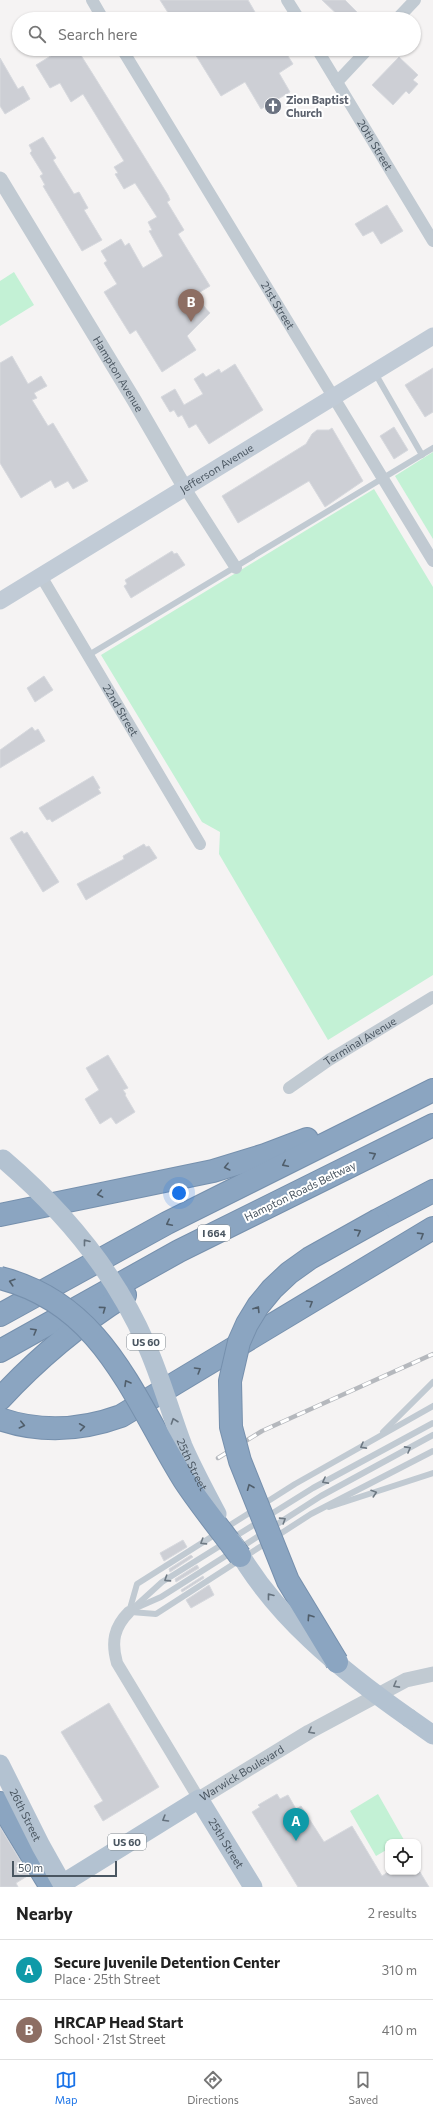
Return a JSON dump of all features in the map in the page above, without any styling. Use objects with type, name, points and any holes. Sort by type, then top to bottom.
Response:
[{"type":"highway","points":[[0,1215],[236,1165],[300,1142],[369,1110],[433,1089]]},
{"type":"highway","name":"I 664","points":[[0,1315],[168,1223],[433,1089]]},
{"type":"highway","name":"Hampton Roads Beltway","points":[[0,1350],[135,1275],[235,1223],[433,1125]]},
{"type":"highway","points":[[337,1662],[288,1582],[240,1461],[231,1427],[230,1381],[233,1362],[245,1330],[258,1306],[272,1289],[304,1262],[433,1190]]},
{"type":"highway","points":[[0,1209],[26,1209]]},
{"type":"highway","points":[[0,1399],[47,1353],[79,1327],[109,1305],[185,1261],[235,1223]]},
{"type":"highway","points":[[0,1418],[22,1426],[44,1428],[82,1427],[120,1416],[433,1228]]},
{"type":"highway","points":[[0,1278],[27,1287],[57,1302],[82,1322],[95,1335],[115,1361],[185,1481],[240,1556]]},
{"type":"highway","points":[[0,1803],[51,1887]]},
{"type":"main road","name":"Jefferson Avenue","points":[[0,601],[433,336]]},
{"type":"main road","name":"25th Street","points":[[2,1158],[46,1197],[78,1232],[124,1299],[146,1344],[175,1424],[196,1474],[240,1556],[296,1627],[379,1696],[433,1735]]},
{"type":"main road","name":"26th Street","points":[[0,1764],[41,1846],[64,1887]]},
{"type":"main road","name":"25th Street","points":[[199,1799],[253,1887]]},
{"type":"main road","name":"Warwick Boulevard","points":[[57,1887],[199,1799]]},
{"type":"street","points":[[92,0],[100,12]]},
{"type":"street","points":[[287,0],[295,12]]},
{"type":"street","points":[[404,12],[415,0]]},
{"type":"street","name":"21st Street","points":[[126,56],[433,561]]},
{"type":"street","name":"20th Street","points":[[321,56],[433,241]]},
{"type":"street","points":[[337,82],[361,56]]},
{"type":"street","name":"Hampton Avenue","points":[[0,179],[134,400],[185,488],[236,568]]},
{"type":"street","name":"22nd Street","points":[[41,576],[87,656],[200,844]]},
{"type":"street","name":"Terminal Avenue","points":[[289,1088],[329,1060],[433,997]]},
{"type":"street","name":"25th Street","points":[[129,1612],[121,1620],[113,1640],[117,1663],[199,1799]]},
{"type":"street","name":"Warwick Boulevard","points":[[199,1799],[309,1732],[406,1680],[433,1674]]},
{"type":"lane","points":[[374,372],[422,455]]},
{"type":"lane","points":[[87,656],[236,568],[433,448]]},
{"type":"lane","points":[[377,1438],[433,1382]]},
{"type":"lane","points":[[129,1612],[137,1584],[295,1484],[433,1406]]},
{"type":"lane","points":[[129,1612],[162,1582],[306,1492],[433,1423]]},
{"type":"lane","points":[[129,1612],[161,1597],[321,1496],[433,1435]]},
{"type":"lane","points":[[129,1612],[156,1614],[311,1514],[433,1450]]},
{"type":"lane","points":[[311,1514],[433,1473]]},
{"type":"green space","points":[[14,272],[34,305],[0,326],[0,281]]},
{"type":"green space","points":[[433,452],[433,539],[395,476]]},
{"type":"green space","points":[[374,489],[433,587],[433,975],[328,1040],[219,854],[220,832],[202,822],[101,655]]},
{"type":"green space","points":[[378,1794],[403,1839],[385,1839],[385,1851],[376,1856],[350,1811]]},
{"type":"building","points":[[160,0],[248,0],[255,12],[168,12]]},
{"type":"building","points":[[322,0],[345,0],[357,12],[335,12]]},
{"type":"building","points":[[51,56],[81,56],[168,195],[170,200],[167,202],[184,230],[178,234],[210,286],[195,295],[193,294],[210,313],[187,336],[196,350],[162,372],[136,330],[130,334],[104,292],[117,284],[104,263],[107,261],[101,251],[121,239],[125,246],[129,243],[143,268],[163,256],[149,231],[152,230],[148,222],[157,217],[135,183],[124,189],[115,174],[118,173],[114,167],[124,161],[83,94],[71,102],[60,83],[50,88],[36,65]]},
{"type":"building","points":[[196,56],[288,56],[293,64],[279,73],[290,92],[261,109],[245,82],[221,96]]},
{"type":"building","points":[[399,57],[418,75],[413,80],[418,84],[409,94],[406,91],[393,105],[372,85]]},
{"type":"building","points":[[0,58],[18,89],[23,86],[30,99],[5,114],[0,106]]},
{"type":"building","points":[[43,137],[56,158],[53,160],[74,194],[79,192],[88,208],[84,210],[102,240],[82,251],[43,186],[45,185],[40,176],[43,174],[30,153],[32,151],[29,145]]},
{"type":"building","points":[[387,205],[403,231],[381,244],[373,231],[363,236],[355,224]]},
{"type":"building","points":[[12,356],[28,384],[41,376],[47,386],[34,393],[37,398],[32,400],[48,426],[53,423],[88,481],[73,489],[68,481],[55,488],[51,480],[21,498],[0,463],[0,363]]},
{"type":"building","points":[[235,364],[263,410],[209,444],[196,424],[189,428],[182,415],[178,417],[174,410],[170,412],[161,397],[175,389],[184,405],[203,394],[194,379],[203,373],[206,377],[219,369],[221,373]]},
{"type":"building","points":[[433,368],[433,412],[425,417],[405,385]]},
{"type":"building","points":[[394,427],[408,450],[394,459],[380,436]]},
{"type":"building","points":[[332,428],[363,481],[325,507],[309,481],[238,523],[222,496],[306,444],[312,434],[317,430],[329,430]]},
{"type":"building","points":[[172,551],[174,554],[177,553],[185,565],[131,598],[124,586],[127,584],[125,580]]},
{"type":"building","points":[[44,676],[53,690],[35,702],[27,688]]},
{"type":"building","points":[[32,727],[35,731],[38,729],[45,741],[0,768],[0,750]]},
{"type":"building","points":[[93,776],[100,788],[98,789],[101,793],[52,822],[50,819],[47,820],[39,808]]},
{"type":"building","points":[[22,831],[24,834],[27,832],[59,882],[43,892],[10,838]]},
{"type":"building","points":[[144,844],[146,847],[149,846],[157,858],[86,900],[77,884],[124,859],[123,856]]},
{"type":"building","points":[[108,1055],[128,1088],[123,1090],[135,1112],[116,1124],[111,1117],[100,1124],[85,1099],[99,1090],[86,1068]]},
{"type":"building","points":[[183,1540],[187,1547],[164,1561],[160,1553]]},
{"type":"building","points":[[191,1555],[193,1557],[170,1572],[169,1569]]},
{"type":"building","points":[[197,1565],[199,1568],[176,1582],[175,1579]]},
{"type":"building","points":[[203,1576],[204,1578],[182,1592],[181,1590]]},
{"type":"building","points":[[209,1585],[214,1595],[191,1608],[186,1600]]},
{"type":"building","points":[[109,1703],[159,1787],[103,1821],[94,1806],[103,1801],[61,1732]]},
{"type":"building","points":[[277,1794],[280,1799],[288,1795],[296,1809],[301,1806],[324,1842],[352,1826],[382,1876],[385,1874],[421,1875],[421,1874],[429,1887],[298,1887],[252,1812],[260,1807],[258,1805]]},
{"type":"building","points":[[0,1827],[29,1875],[16,1883],[18,1887],[0,1887]]},
{"type":"railway","points":[[218,1458],[262,1431],[433,1354]]},
{"type":"place","name":"Zion Baptist Church","points":[[273,106]]},
{"type":"place","name":"HRCAP Head Start","points":[[191,322]]},
{"type":"place","name":"Secure Juvenile Detention Center","points":[[296,1841]]}]
